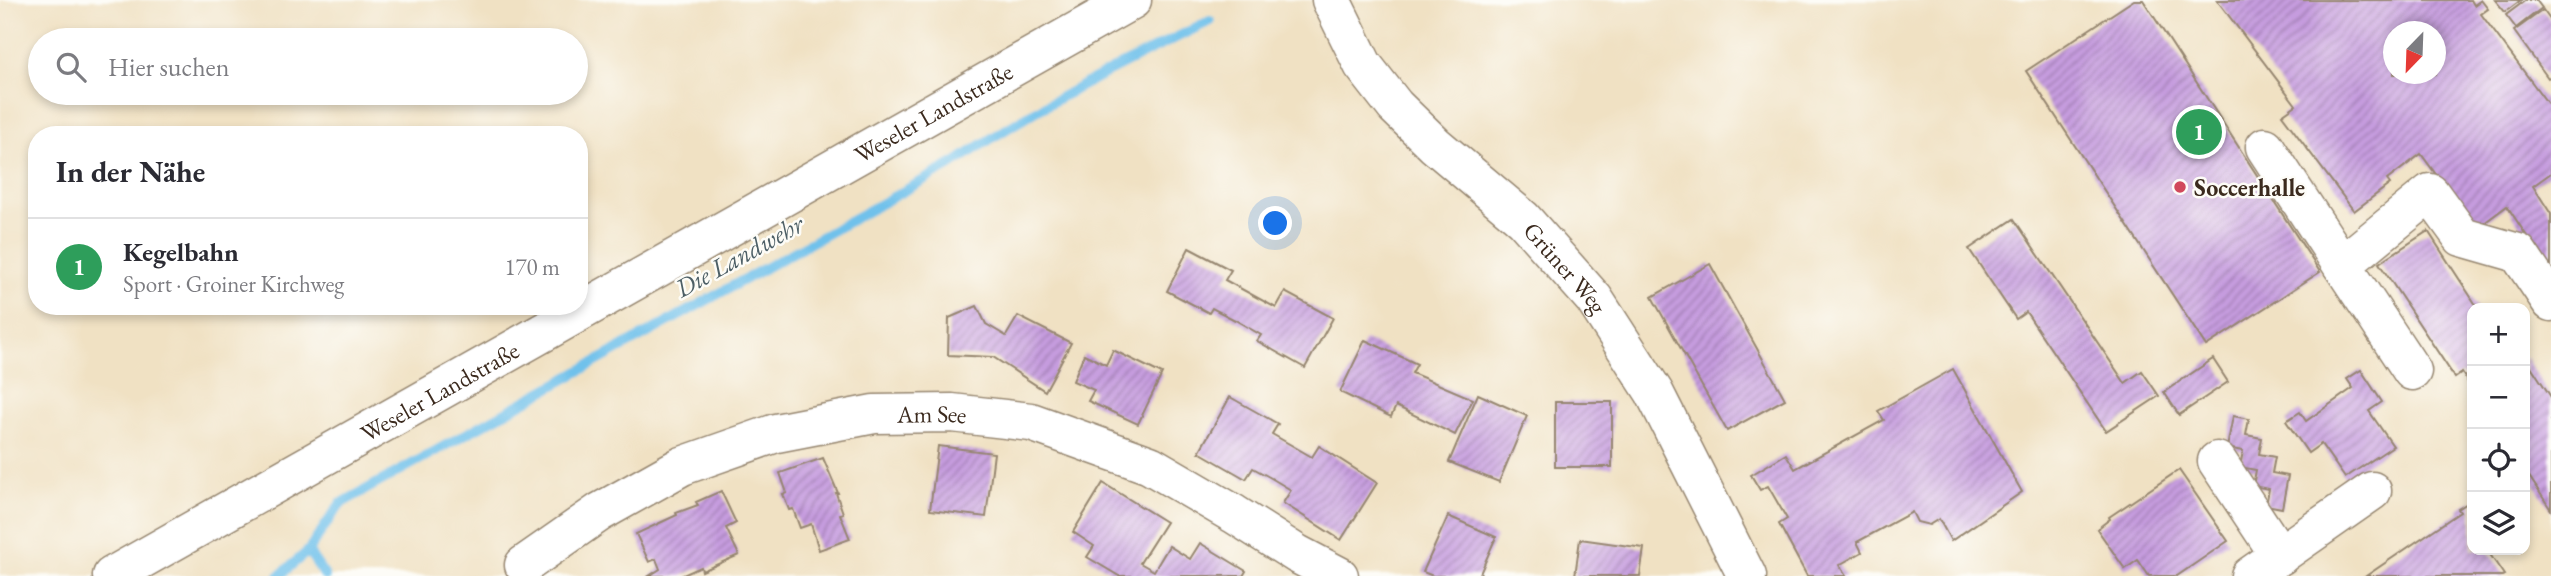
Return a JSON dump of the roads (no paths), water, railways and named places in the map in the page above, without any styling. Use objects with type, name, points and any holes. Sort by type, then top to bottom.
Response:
[{"type":"street","name":"Weseler Landstraße","points":[[588,307],[1132,0]]},
{"type":"street","name":"Grüner Weg","points":[[1331,0],[1363,65],[1395,106],[1435,145],[1523,219],[1594,299],[1654,392],[1748,576]]},
{"type":"street","points":[[2265,147],[2412,371]]},
{"type":"street","points":[[2342,265],[2430,192],[2462,237],[2518,253],[2551,302]]},
{"type":"street","name":"Weseler Landstraße","points":[[112,576],[574,315]]},
{"type":"street","name":"Am See","points":[[524,565],[600,512],[682,466],[776,433],[874,415],[952,413],[1031,422],[1150,465],[1297,554],[1339,576]]},
{"type":"street","points":[[2217,461],[2279,565],[2372,491]]},
{"type":"waterway","name":"Die Landwehr","points":[[279,576],[308,551],[340,504],[956,162],[1049,104],[1210,21]]},
{"type":"waterway","name":"Die Landwehr","points":[[308,551],[325,576]]},
{"type":"place","name":"Kegelbahn","points":[[2199,132]]},
{"type":"place","name":"Soccerhalle","points":[[2180,187]]}]
